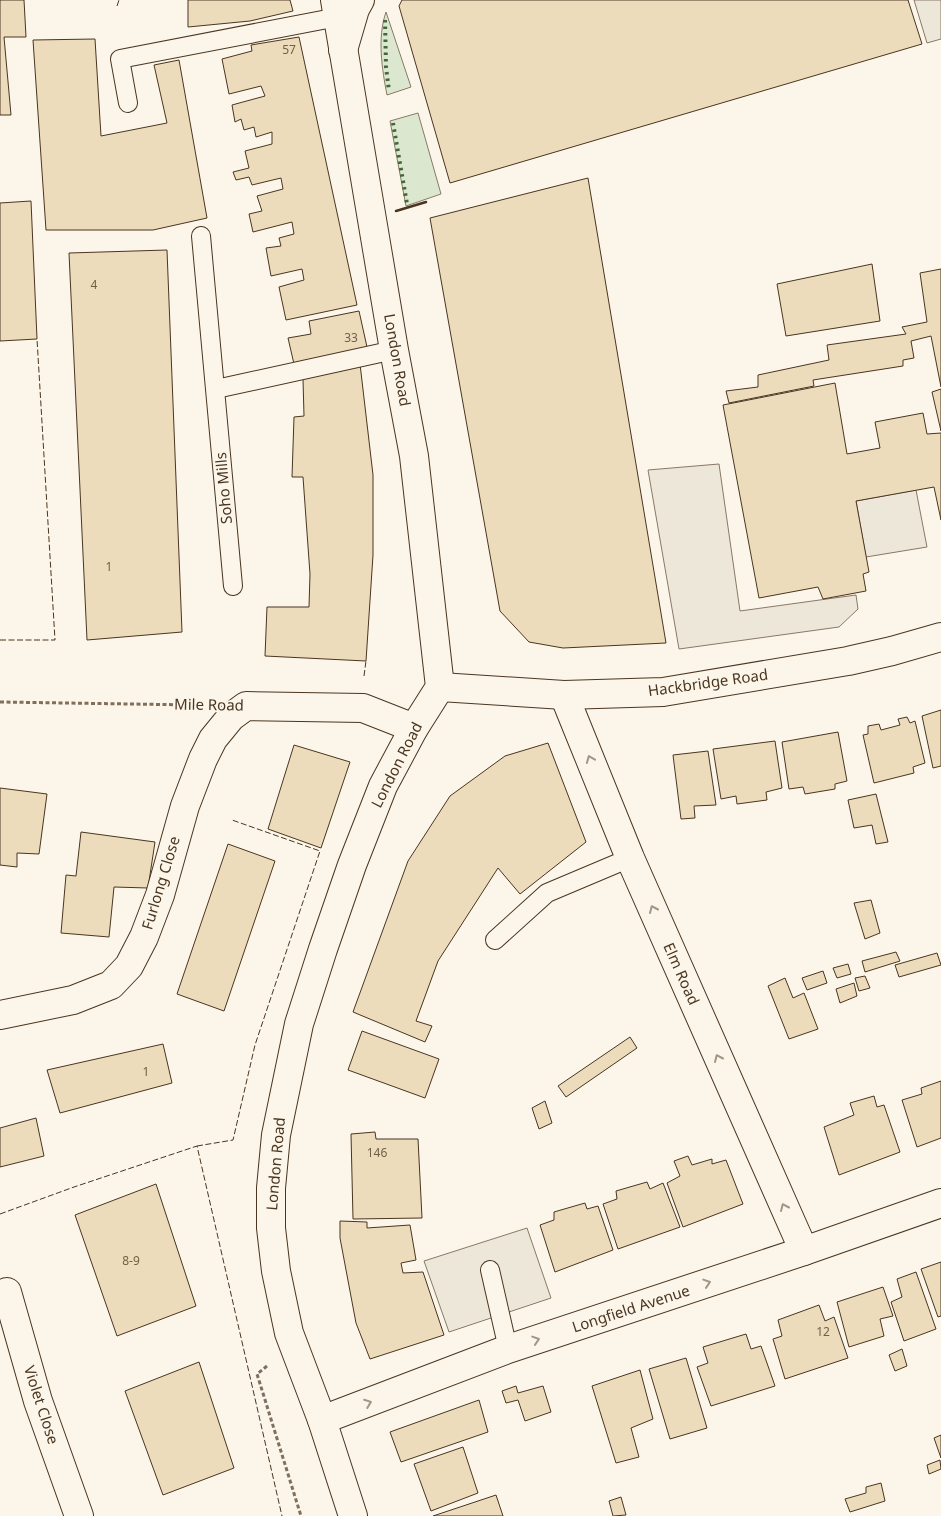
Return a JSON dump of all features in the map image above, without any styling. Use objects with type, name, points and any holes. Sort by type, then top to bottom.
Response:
[{"type":"street","points":[[343,50],[350,22],[360,0]]},
{"type":"street","name":"London Road","points":[[336,8],[394,350],[414,456],[440,688],[414,728],[383,786],[322,949],[299,1024],[276,1135],[270,1188],[271,1228],[276,1271],[290,1333],[322,1420],[353,1516]]},
{"type":"street","name":"Hackbridge Road","points":[[440,688],[564,695],[663,692],[848,661],[941,637]]},
{"type":"street","name":"Elm Road","points":[[564,695],[630,858],[804,1251]]},
{"type":"street","name":"Mile Road","points":[[246,706],[363,708],[414,728]]},
{"type":"street","name":"Furlong Close","points":[[0,1015],[73,1000],[111,985],[129,966],[144,937],[160,895],[184,806],[202,760],[213,739],[224,724],[246,706]]},
{"type":"street","name":"Longfield Avenue","points":[[322,1420],[508,1350],[941,1203]]},
{"type":"street","name":"Violet Close","points":[[7,1292],[38,1401],[78,1516]]},
{"type":"lane","points":[[128,104],[120,59],[336,8]]},
{"type":"lane","name":"Soho Mills","points":[[201,236],[233,586]]},
{"type":"lane","points":[[216,389],[394,350]]},
{"type":"lane","points":[[495,940],[547,893],[630,858]]},
{"type":"lane","points":[[490,1270],[508,1350]]},
{"type":"path","name":"Mile Road","points":[[0,702],[246,706]]},
{"type":"path","points":[[294,1346],[256,1374],[301,1516]]},
{"type":"green space","points":[[386,12],[411,87],[387,95],[381,43]]},
{"type":"green space","points":[[418,113],[441,194],[406,206],[390,121]]},
{"type":"shaded area","points":[[914,0],[941,0],[941,39],[927,43]]},
{"type":"shaded area","points":[[719,464],[740,611],[856,595],[858,609],[839,627],[679,649],[648,470]]},
{"type":"shaded area","points":[[916,490],[927,547],[866,557],[856,501]]},
{"type":"shaded area","points":[[527,1228],[551,1298],[449,1332],[424,1261]]},
{"type":"building","points":[[0,0],[24,0],[26,37],[4,37],[11,115],[0,115]]},
{"type":"building","points":[[188,0],[290,0],[293,11],[250,21],[188,27]]},
{"type":"building","points":[[402,0],[908,0],[922,44],[450,183],[399,6]]},
{"type":"building","points":[[299,37],[357,305],[286,320],[279,287],[304,280],[302,269],[271,276],[266,248],[281,246],[279,238],[294,234],[292,222],[253,232],[249,214],[262,211],[257,196],[283,189],[281,178],[252,185],[249,177],[236,180],[233,172],[249,168],[245,151],[272,144],[272,132],[256,137],[254,127],[244,130],[241,119],[235,122],[232,105],[265,96],[261,86],[229,94],[222,59],[252,51],[251,45]]},
{"type":"building","points":[[95,39],[101,136],[167,123],[154,65],[179,60],[207,218],[153,230],[46,230],[33,40]]},
{"type":"building","points":[[588,178],[666,643],[563,648],[529,642],[500,611],[430,218]]},
{"type":"building","points":[[31,201],[37,339],[0,341],[0,203]]},
{"type":"building","points":[[167,250],[182,632],[87,640],[69,253]]},
{"type":"building","points":[[872,264],[880,321],[786,336],[777,284]]},
{"type":"building","points":[[941,269],[941,387],[931,336],[911,341],[914,358],[903,360],[903,366],[813,380],[814,386],[729,403],[726,391],[758,387],[758,375],[829,360],[827,345],[906,334],[902,327],[927,322],[920,273]]},
{"type":"building","points":[[359,311],[367,347],[294,364],[288,338],[311,334],[309,321]]},
{"type":"building","points":[[360,364],[373,475],[373,555],[366,661],[265,656],[267,607],[309,607],[310,574],[303,477],[292,477],[294,417],[304,416],[303,379]]},
{"type":"building","points":[[835,383],[847,454],[880,448],[875,422],[923,413],[927,434],[941,433],[941,520],[934,487],[856,501],[869,572],[863,574],[866,591],[823,599],[818,587],[759,598],[723,405]]},
{"type":"building","points":[[941,389],[941,431],[932,392]]},
{"type":"building","points":[[941,710],[941,766],[933,768],[922,716]]},
{"type":"building","points":[[907,717],[910,723],[915,721],[925,763],[913,767],[914,773],[874,783],[863,735],[868,734],[868,726],[879,724],[881,730],[900,725],[898,719]]},
{"type":"building","points":[[838,732],[847,781],[835,784],[835,789],[805,794],[803,787],[789,789],[782,742]]},
{"type":"building","points":[[775,741],[782,788],[766,792],[767,800],[737,804],[736,796],[721,799],[713,749]]},
{"type":"building","points":[[548,743],[586,842],[520,894],[498,868],[438,961],[416,1021],[432,1026],[425,1042],[353,1012],[408,861],[450,796],[505,756]]},
{"type":"building","points":[[294,745],[350,762],[321,848],[268,829]]},
{"type":"building","points":[[708,751],[716,805],[694,806],[695,818],[681,819],[673,755]]},
{"type":"building","points":[[0,788],[47,794],[39,854],[17,853],[17,867],[0,865]]},
{"type":"building","points":[[876,794],[888,842],[876,844],[872,825],[854,828],[848,800]]},
{"type":"building","points":[[81,832],[155,842],[148,888],[114,887],[109,937],[61,933],[66,875],[76,876]]},
{"type":"building","points":[[228,844],[275,861],[224,1011],[177,994]]},
{"type":"building","points":[[871,900],[880,933],[865,939],[854,903]]},
{"type":"building","points":[[896,952],[900,961],[865,972],[862,961]]},
{"type":"building","points":[[937,953],[941,965],[899,977],[895,965]]},
{"type":"building","points":[[848,964],[851,974],[837,978],[833,968]]},
{"type":"building","points":[[823,971],[827,983],[807,990],[802,978]]},
{"type":"building","points":[[865,976],[870,988],[859,991],[855,978]]},
{"type":"building","points":[[785,978],[793,998],[804,993],[818,1029],[789,1039],[768,986]]},
{"type":"building","points":[[854,983],[857,996],[840,1003],[836,989]]},
{"type":"building","points":[[362,1031],[439,1059],[425,1098],[348,1070]]},
{"type":"building","points":[[630,1037],[637,1048],[566,1097],[558,1086]]},
{"type":"building","points":[[163,1044],[172,1083],[60,1113],[47,1070]]},
{"type":"building","points":[[941,1081],[941,1138],[917,1147],[902,1100],[922,1094],[921,1088]]},
{"type":"building","points":[[874,1096],[877,1107],[884,1105],[900,1152],[839,1175],[824,1127],[854,1115],[850,1103]]},
{"type":"building","points":[[545,1101],[552,1123],[539,1129],[532,1108]]},
{"type":"building","points":[[36,1118],[44,1156],[0,1167],[0,1128]]},
{"type":"building","points":[[375,1132],[376,1139],[418,1139],[422,1218],[353,1219],[351,1134]]},
{"type":"building","points":[[688,1156],[692,1165],[712,1159],[712,1164],[726,1160],[743,1204],[683,1227],[667,1183],[680,1176],[674,1161]]},
{"type":"building","points":[[647,1182],[650,1189],[663,1183],[680,1227],[618,1249],[603,1204],[617,1199],[616,1191]]},
{"type":"building","points":[[156,1184],[196,1306],[117,1336],[75,1215]]},
{"type":"building","points":[[585,1203],[587,1209],[598,1206],[613,1250],[555,1272],[540,1225],[554,1220],[554,1212]]},
{"type":"building","points":[[340,1221],[367,1222],[367,1228],[410,1225],[416,1260],[401,1263],[403,1273],[423,1272],[444,1335],[370,1359],[356,1323],[340,1238]]},
{"type":"building","points":[[941,1262],[941,1316],[938,1317],[921,1269]]},
{"type":"building","points":[[916,1272],[936,1329],[904,1341],[891,1302],[902,1297],[897,1279]]},
{"type":"building","points":[[883,1287],[893,1316],[880,1319],[884,1336],[849,1347],[837,1302]]},
{"type":"building","points":[[819,1305],[825,1321],[834,1317],[848,1358],[785,1379],[773,1339],[782,1336],[778,1320]]},
{"type":"building","points":[[746,1334],[751,1349],[761,1346],[775,1386],[711,1406],[697,1367],[708,1363],[703,1347]]},
{"type":"building","points":[[902,1349],[907,1366],[895,1371],[889,1355]]},
{"type":"building","points":[[686,1358],[707,1428],[670,1439],[649,1369]]},
{"type":"building","points":[[199,1362],[234,1468],[163,1495],[125,1391]]},
{"type":"building","points":[[640,1370],[653,1419],[631,1428],[639,1457],[616,1463],[592,1386]]},
{"type":"building","points":[[516,1386],[518,1393],[543,1386],[551,1412],[525,1421],[518,1400],[506,1403],[502,1391]]},
{"type":"building","points":[[479,1400],[488,1432],[401,1462],[390,1432]]},
{"type":"building","points":[[941,1435],[941,1458],[934,1438]]},
{"type":"building","points":[[463,1447],[478,1493],[431,1511],[414,1464]]},
{"type":"building","points":[[940,1460],[941,1469],[929,1474],[927,1465]]},
{"type":"building","points":[[881,1483],[885,1501],[850,1512],[845,1499],[866,1493],[866,1487]]},
{"type":"building","points":[[496,1495],[503,1516],[433,1516]]},
{"type":"building","points":[[621,1497],[626,1515],[613,1516],[609,1501]]},
{"type":"hedge","points":[[385,20],[386,67],[389,91]]},
{"type":"hedge","points":[[393,123],[407,204]]},
{"type":"fence","points":[[117,6],[119,0]]},
{"type":"fence","points":[[0,640],[55,640],[37,339]]},
{"type":"fence","points":[[364,676],[366,661]]},
{"type":"fence","points":[[197,1146],[233,1140],[255,1045],[320,851],[232,820]]},
{"type":"fence","points":[[0,1214],[197,1146],[282,1516]]},
{"type":"wall","points":[[396,211],[426,202]]}]
